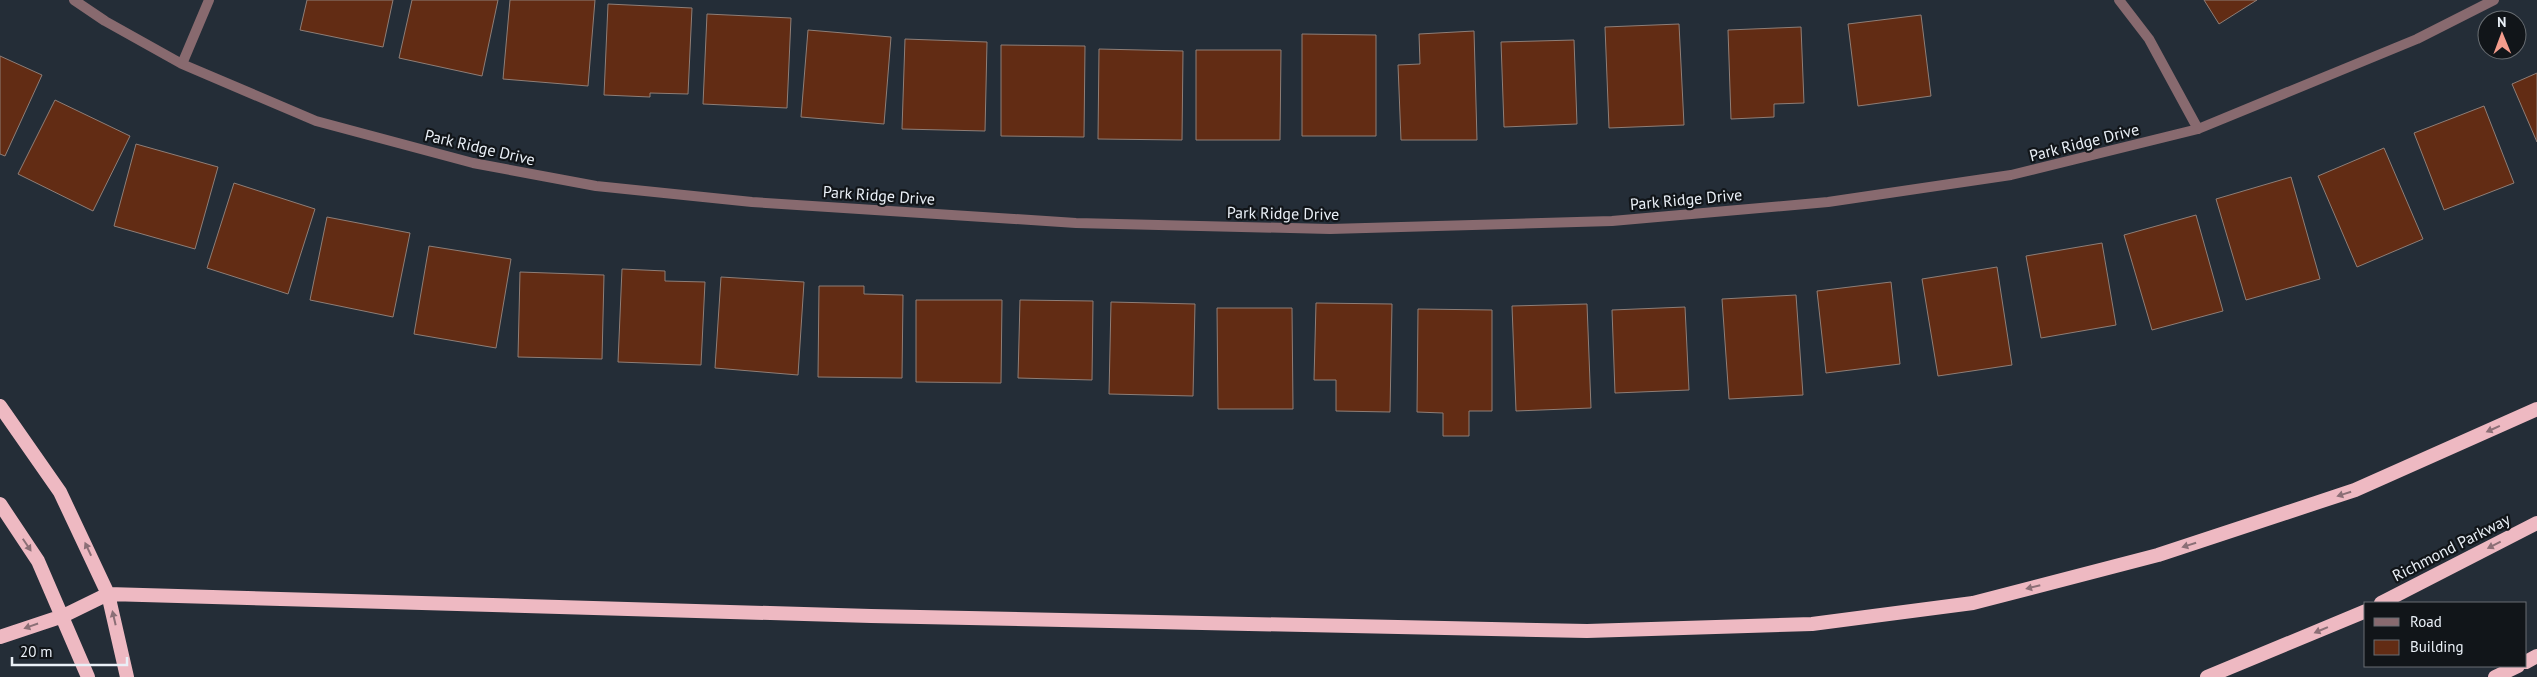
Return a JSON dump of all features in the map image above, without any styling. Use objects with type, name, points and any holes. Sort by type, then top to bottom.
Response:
[{"type":"highway","points":[[0,406],[60,492],[108,594],[127,677]]},
{"type":"highway","points":[[0,637],[62,616],[108,594],[851,615],[1587,631],[1812,624],[1973,603],[2158,555],[2355,490],[2537,409]]},
{"type":"highway","points":[[0,504],[38,562],[88,677]]},
{"type":"highway","name":"Richmond Parkway","points":[[2383,602],[2537,523]]},
{"type":"highway","points":[[2207,677],[2364,612]]},
{"type":"highway","points":[[2495,677],[2516,667]]},
{"type":"street","name":"Park Ridge Drive","points":[[74,0],[105,21],[182,64],[316,121],[473,163],[596,186],[752,202],[1076,223],[1330,229],[1612,221],[1828,202],[2011,175],[2198,129],[2417,39],[2494,0]]},
{"type":"street","points":[[182,64],[209,0]]},
{"type":"street","points":[[2119,0],[2149,39],[2198,129]]},
{"type":"building","points":[[307,0],[393,0],[383,47],[300,30]]},
{"type":"building","points":[[412,0],[498,0],[482,76],[399,58]]},
{"type":"building","points":[[510,0],[595,0],[588,86],[503,79]]},
{"type":"building","points":[[2204,0],[2257,0],[2219,24]]},
{"type":"building","points":[[608,4],[692,8],[688,94],[650,93],[650,97],[604,95]]},
{"type":"building","points":[[707,14],[791,18],[787,108],[703,104]]},
{"type":"building","points":[[1921,15],[1931,96],[1858,106],[1848,24]]},
{"type":"building","points":[[1679,24],[1684,125],[1609,128],[1605,27]]},
{"type":"building","points":[[1801,27],[1804,103],[1774,104],[1774,117],[1731,119],[1728,30]]},
{"type":"building","points":[[808,30],[891,37],[884,124],[801,117]]},
{"type":"building","points":[[1474,31],[1477,140],[1401,140],[1398,65],[1420,64],[1419,34]]},
{"type":"building","points":[[1302,34],[1376,35],[1376,136],[1302,136]]},
{"type":"building","points":[[905,39],[987,42],[985,131],[902,129]]},
{"type":"building","points":[[1574,40],[1577,124],[1504,127],[1501,42]]},
{"type":"building","points":[[1001,45],[1085,46],[1084,137],[1001,136]]},
{"type":"building","points":[[1099,49],[1183,51],[1182,140],[1098,139]]},
{"type":"building","points":[[1196,50],[1281,50],[1280,140],[1196,140]]},
{"type":"building","points":[[0,56],[42,75],[5,156],[0,154]]},
{"type":"building","points":[[2537,73],[2537,142],[2512,84]]},
{"type":"building","points":[[55,100],[130,136],[93,211],[18,174]]},
{"type":"building","points":[[2484,106],[2514,183],[2444,210],[2414,133]]},
{"type":"building","points":[[136,144],[218,167],[195,249],[114,226]]},
{"type":"building","points":[[2384,148],[2423,239],[2357,267],[2318,176]]},
{"type":"building","points":[[2291,177],[2320,279],[2246,300],[2216,199]]},
{"type":"building","points":[[234,183],[315,209],[288,294],[207,268]]},
{"type":"building","points":[[2196,215],[2223,311],[2152,330],[2124,235]]},
{"type":"building","points":[[327,217],[410,233],[393,317],[310,300]]},
{"type":"building","points":[[2102,243],[2116,325],[2041,338],[2026,256]]},
{"type":"building","points":[[429,246],[511,259],[496,348],[414,334]]},
{"type":"building","points":[[1997,267],[2012,365],[1938,376],[1922,279]]},
{"type":"building","points":[[622,269],[665,271],[665,281],[705,282],[701,365],[618,362]]},
{"type":"building","points":[[520,272],[604,275],[602,359],[518,357]]},
{"type":"building","points":[[721,277],[804,282],[798,375],[715,368]]},
{"type":"building","points":[[1891,282],[1900,364],[1826,373],[1817,291]]},
{"type":"building","points":[[819,286],[864,286],[864,294],[903,295],[902,378],[818,377]]},
{"type":"building","points":[[1796,295],[1803,395],[1729,399],[1722,299]]},
{"type":"building","points":[[916,300],[1002,300],[1001,383],[916,382]]},
{"type":"building","points":[[1020,300],[1093,301],[1092,380],[1018,378]]},
{"type":"building","points":[[1111,302],[1195,304],[1193,396],[1109,394]]},
{"type":"building","points":[[1316,303],[1392,304],[1390,412],[1336,411],[1336,380],[1314,380]]},
{"type":"building","points":[[1587,304],[1591,408],[1516,411],[1512,306]]},
{"type":"building","points":[[1685,307],[1689,390],[1615,393],[1612,310]]},
{"type":"building","points":[[1217,308],[1292,308],[1293,409],[1218,409]]},
{"type":"building","points":[[1418,309],[1492,310],[1492,411],[1469,411],[1469,436],[1443,436],[1443,413],[1417,412]]}]
